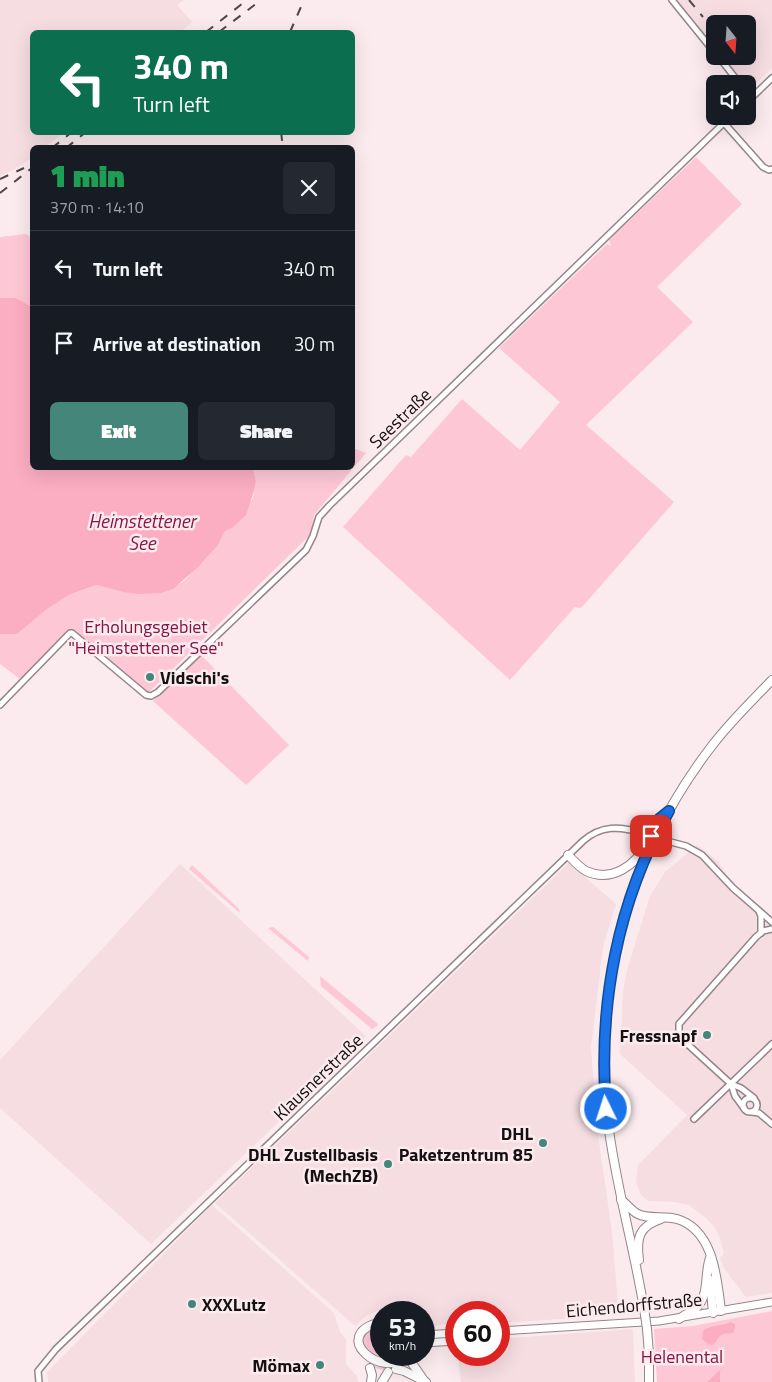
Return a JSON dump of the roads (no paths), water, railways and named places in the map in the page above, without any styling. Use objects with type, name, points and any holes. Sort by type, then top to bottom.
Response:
[{"type":"main road","points":[[649,1382],[649,1354],[645,1315],[610,1140],[604,1082],[604,1041],[609,982],[615,949],[633,888],[653,841],[669,811],[712,746],[772,680]]},
{"type":"main road","points":[[568,855],[587,872],[609,874],[618,872],[628,867],[642,852],[659,819],[669,811]]},
{"type":"main road","points":[[621,1200],[642,1216],[666,1217],[692,1226],[705,1242],[714,1266],[717,1312]]},
{"type":"main road","points":[[639,1280],[638,1249],[640,1234],[649,1224],[666,1217]]},
{"type":"main road","points":[[679,1319],[695,1309],[701,1302],[704,1294],[706,1269],[710,1258]]},
{"type":"main road","points":[[370,1327],[366,1329],[360,1340],[359,1348],[360,1356],[370,1368],[378,1372],[404,1370],[425,1381]]},
{"type":"main road","points":[[382,1382],[398,1366]]},
{"type":"main road","points":[[415,1366],[425,1381]]},
{"type":"main road","points":[[370,1368],[371,1382]]},
{"type":"street","points":[[672,0],[706,42]]},
{"type":"street","points":[[725,65],[733,75]]},
{"type":"street","points":[[756,93],[772,78]]},
{"type":"street","name":"Seestraße","points":[[0,705],[67,634],[72,633],[146,695],[151,696],[158,692],[306,550],[319,517],[329,506],[722,125]]},
{"type":"street","points":[[726,125],[763,167],[769,170],[772,169]]},
{"type":"street","name":"Klausnerstraße","points":[[39,1382],[38,1371],[52,1353],[588,836],[604,829],[618,827],[686,846],[702,855],[733,888],[758,910]]},
{"type":"street","points":[[758,910],[772,922]]},
{"type":"street","points":[[758,910],[761,916],[761,933]]},
{"type":"street","points":[[759,1113],[754,1098],[742,1088],[731,1084],[684,1040],[679,1031],[679,1024],[761,933],[771,929]]},
{"type":"street","points":[[694,1120],[772,1044]]},
{"type":"street","points":[[731,1084],[734,1096],[747,1111],[759,1113],[772,1124]]},
{"type":"street","points":[[744,1108],[743,1103],[745,1100],[754,1098]]},
{"type":"street","points":[[751,1112],[756,1109],[757,1104]]},
{"type":"street","name":"Eichendorffstraße","points":[[510,1331],[679,1319],[772,1302]]},
{"type":"water","name":"Heimstettener See","points":[[0,298],[16,298],[30,306],[30,470],[253,470],[256,481],[246,515],[232,528],[225,531],[217,546],[197,568],[173,589],[161,593],[137,594],[97,585],[71,594],[47,609],[17,634],[0,634]]},
{"type":"water","points":[[730,1322],[735,1324],[733,1333],[722,1335],[713,1345],[708,1344],[702,1339],[703,1331],[706,1329]]},
{"type":"water","points":[[725,1365],[720,1371],[720,1382],[707,1382]]},
{"type":"railway","points":[[209,30],[247,0]]},
{"type":"railway","points":[[222,30],[261,0]]},
{"type":"railway","points":[[291,30],[304,0]]},
{"type":"railway","points":[[689,0],[703,17]]},
{"type":"railway","points":[[56,145],[68,135]]},
{"type":"railway","points":[[70,145],[82,135]]},
{"type":"railway","points":[[281,135],[283,145]]},
{"type":"railway","points":[[0,179],[24,168]]},
{"type":"railway","points":[[0,193],[30,170]]},
{"type":"place","name":"Vidschi's","points":[[150,677]]},
{"type":"place","name":"Fressnapf","points":[[707,1035]]},
{"type":"place","name":"DHL Paketzentrum 85","points":[[543,1143]]},
{"type":"place","name":"DHL Zustellbasis (MechZB)","points":[[388,1164]]},
{"type":"place","name":"XXXLutz","points":[[192,1304]]},
{"type":"place","name":"Mömax","points":[[320,1365]]},
{"type":"park label","name":"Erholungsgebiet \"Heimstettener See\"","points":[[146,636]]},
{"type":"park label","name":"Helenental","points":[[682,1356]]}]
